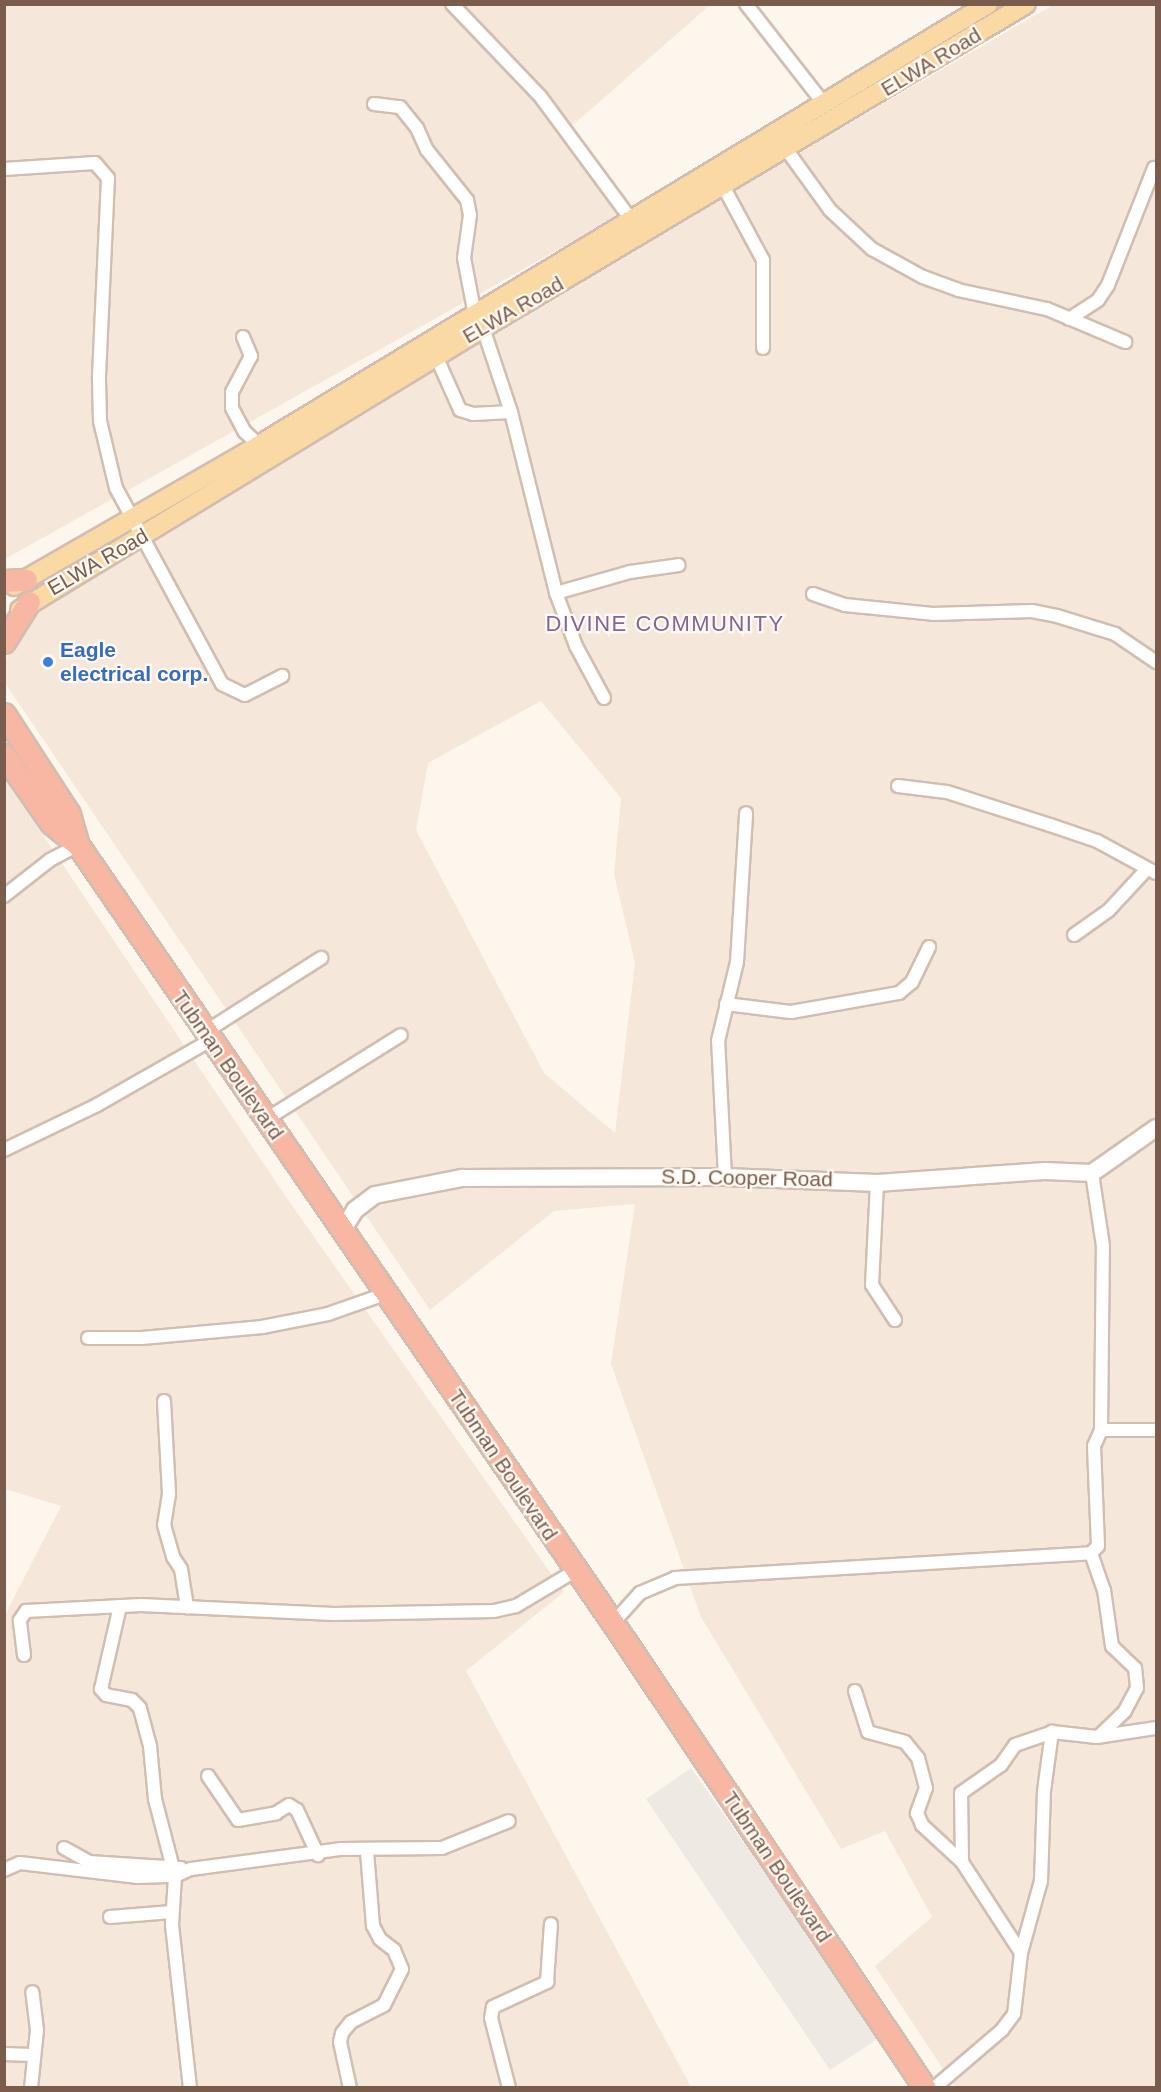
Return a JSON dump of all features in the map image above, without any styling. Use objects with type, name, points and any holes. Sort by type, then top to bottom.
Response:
[{"type":"highway","points":[[4,581],[26,580]]},
{"type":"highway","points":[[4,642],[29,602]]},
{"type":"highway","name":"Tubman Boulevard","points":[[4,714],[69,814],[78,845]]},
{"type":"highway","name":"Tubman Boulevard","points":[[4,755],[51,823],[78,845],[574,1571],[613,1623],[925,2088]]},
{"type":"main road","name":"ELWA Road","points":[[4,591],[479,321],[723,186],[1026,4]]},
{"type":"main road","name":"ELWA Road","points":[[4,622],[29,602],[145,536],[436,356],[479,321],[632,221],[825,105],[983,6]]},
{"type":"street","points":[[452,4],[540,96],[632,221]]},
{"type":"street","points":[[746,4],[825,105]]},
{"type":"street","points":[[983,6],[997,22]]},
{"type":"street","points":[[374,104],[400,107],[433,159],[467,200],[470,215],[464,258],[479,321],[511,412],[556,593],[576,646],[604,698]]},
{"type":"street","points":[[786,149],[830,210],[872,249],[923,278],[958,290],[1047,309],[1125,342]]},
{"type":"street","points":[[4,169],[95,163],[108,178],[101,277],[100,422],[116,488],[145,536],[222,684],[245,695],[282,676]]},
{"type":"street","points":[[1069,319],[1098,300],[1108,285],[1154,168]]},
{"type":"street","points":[[723,186],[763,260],[764,348]]},
{"type":"street","points":[[243,337],[251,356],[232,392],[232,408],[245,432],[259,445]]},
{"type":"street","points":[[436,356],[460,410],[473,414],[511,412]]},
{"type":"street","points":[[556,593],[630,572],[679,565]]},
{"type":"street","points":[[813,594],[845,605],[922,613],[1032,611],[1057,616],[1115,634],[1156,662]]},
{"type":"street","points":[[898,786],[947,792],[1050,825],[1097,841],[1151,871],[1108,910],[1074,935]]},
{"type":"street","points":[[725,1177],[718,1041],[737,962],[746,813]]},
{"type":"street","points":[[4,896],[50,860],[78,845]]},
{"type":"street","points":[[726,1004],[791,1012],[899,993],[912,982],[929,948]]},
{"type":"street","points":[[4,1150],[97,1105],[208,1036],[321,958]]},
{"type":"street","points":[[265,1120],[401,1035]]},
{"type":"street","points":[[613,1623],[640,1593],[675,1578],[1091,1553],[1098,1546],[1094,1446],[1101,1430],[1103,1246],[1092,1173],[1156,1128]]},
{"type":"street","name":"S.D. Cooper Road","points":[[342,1231],[355,1210],[375,1195],[462,1178],[725,1177],[877,1182],[1045,1171],[1092,1173]]},
{"type":"street","points":[[877,1182],[872,1286],[895,1320]]},
{"type":"street","points":[[88,1338],[142,1338],[262,1327],[327,1314],[385,1294]]},
{"type":"street","points":[[164,1401],[169,1494],[164,1525],[181,1569],[187,1608]]},
{"type":"street","points":[[1101,1430],[1156,1430]]},
{"type":"street","points":[[1091,1553],[1104,1590],[1112,1646],[1135,1668],[1137,1688],[1124,1712],[1097,1737]]},
{"type":"street","points":[[24,1655],[20,1620],[26,1611],[120,1606],[334,1614],[494,1611],[516,1606],[574,1571]]},
{"type":"street","points":[[120,1606],[101,1689],[106,1695],[132,1700],[140,1708],[150,1746],[155,1799],[174,1872],[172,1912],[190,2088]]},
{"type":"street","points":[[855,1691],[868,1732],[904,1742],[918,1758],[926,1788],[917,1813],[922,1825],[962,1862],[1021,1953]]},
{"type":"street","points":[[962,1862],[962,1793],[1001,1765],[1015,1745],[1052,1732],[1097,1737],[1156,1728]]},
{"type":"street","points":[[934,2088],[1002,2030],[1014,2014],[1021,1953],[1041,1881],[1044,1791],[1052,1732]]},
{"type":"street","points":[[208,1776],[238,1820],[276,1813],[289,1805],[297,1810],[318,1855]]},
{"type":"street","points":[[4,1870],[20,1863],[138,1877],[318,1855],[340,1850],[367,1852],[442,1848],[509,1821]]},
{"type":"street","points":[[64,1848],[89,1862],[174,1872]]},
{"type":"street","points":[[350,2088],[340,2042],[342,2033],[351,2022],[384,2005],[402,1969],[394,1950],[380,1939],[373,1926],[367,1852]]},
{"type":"street","points":[[110,1917],[172,1912]]},
{"type":"street","points":[[509,2088],[491,2018],[493,2007],[548,1982],[551,1924]]},
{"type":"street","points":[[30,2088],[37,2030],[32,1992]]},
{"type":"street","points":[[4,2055],[33,2055]]},
{"type":"shaded area","points":[[5,5],[710,5],[565,132],[622,214],[5,559]]},
{"type":"shaded area","points":[[1053,5],[1156,5],[1156,2087],[955,2087],[875,1966],[932,1917],[885,1831],[841,1849],[701,1617],[611,1364],[635,1204],[554,1211],[430,1310],[5,683],[4,664],[21,622],[556,294]],"holes":[[[541,701],[621,798],[614,874],[635,963],[615,1133],[544,1073],[416,830],[428,763]]]},
{"type":"shaded area","points":[[4,777],[284,1194],[564,1592],[466,1671],[691,2087],[5,2087],[5,1615],[61,1506],[5,1489]]},
{"type":"shaded area","points":[[691,1768],[881,2037],[830,2070],[646,1799]]},
{"type":"place","name":"Eagle electrical corp.","points":[[48,662]]},
{"type":"district","name":"DIVINE COMMUNITY","points":[[665,624]]}]
